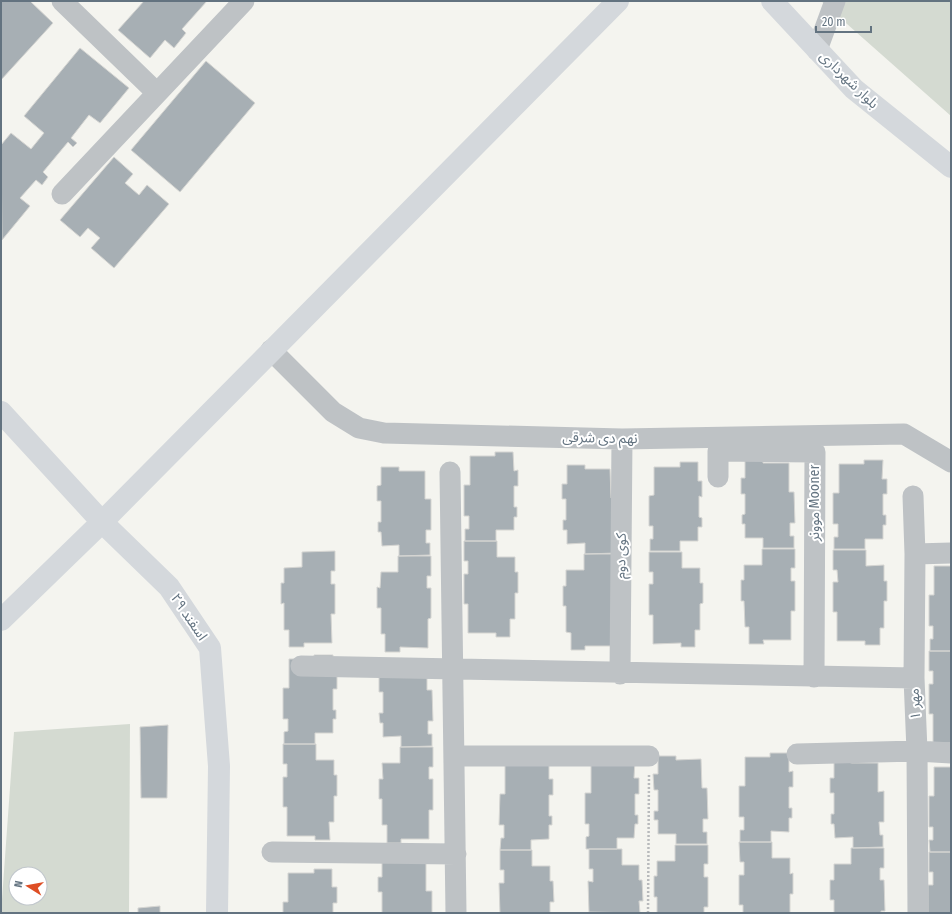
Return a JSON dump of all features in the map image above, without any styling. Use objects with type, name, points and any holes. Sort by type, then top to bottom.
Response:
[{"type":"street","points":[[62,1],[158,93]]},
{"type":"street","points":[[62,194],[244,1]]},
{"type":"street","points":[[1,620],[102,522],[618,1]]},
{"type":"street","name":"بلوار شهرداری","points":[[772,1],[854,89],[951,167]]},
{"type":"street","points":[[817,50],[835,1]]},
{"type":"street","name":"نهم دی شرقی","points":[[271,350],[333,412],[359,428],[384,434],[622,439],[904,434],[951,462]]},
{"type":"street","name":"۲۹ اسفند","points":[[1,412],[102,522],[169,587],[210,648],[219,766],[217,913]]},
{"type":"street","name":"کوی دوم","points":[[620,674],[622,439]]},
{"type":"street","name":"موونر Mooner","points":[[718,477],[718,451],[815,452],[814,677]]},
{"type":"street","points":[[450,472],[456,913]]},
{"type":"street","name":"مهر ۱","points":[[913,496],[915,554],[914,678],[917,751],[918,913]]},
{"type":"street","points":[[915,554],[951,553]]},
{"type":"street","points":[[302,666],[620,674],[914,678]]},
{"type":"street","points":[[797,754],[917,751],[951,753]]},
{"type":"street","points":[[454,756],[649,756]]},
{"type":"street","points":[[272,852],[456,854]]},
{"type":"path","points":[[648,913],[649,756]]},
{"type":"shaded area","points":[[821,1],[951,1],[951,116]]},
{"type":"shaded area","points":[[130,724],[129,913],[1,913],[14,732]]},
{"type":"building","points":[[2,1],[30,1],[53,23],[1,80],[1,3]]},
{"type":"building","points":[[144,1],[207,1],[182,29],[186,33],[174,48],[165,40],[150,58],[118,30]]},
{"type":"building","points":[[80,48],[129,88],[100,123],[89,115],[71,138],[77,143],[73,147],[68,142],[43,172],[48,177],[42,185],[36,180],[20,198],[30,206],[2,240],[1,145],[11,133],[31,149],[44,133],[24,116]]},
{"type":"building","points":[[206,61],[255,103],[180,192],[131,150]]},
{"type":"building","points":[[114,157],[133,174],[125,183],[139,195],[147,185],[169,204],[114,268],[91,248],[100,238],[88,228],[80,237],[60,220]]},
{"type":"building","points":[[495,452],[513,452],[514,471],[518,470],[518,486],[514,486],[514,507],[517,507],[517,517],[514,517],[514,530],[496,530],[496,541],[465,541],[465,529],[469,529],[469,516],[464,516],[464,485],[470,485],[470,456],[495,456]]},
{"type":"building","points":[[763,459],[763,463],[789,463],[789,492],[794,492],[795,523],[790,523],[790,536],[794,536],[794,548],[763,548],[763,538],[745,538],[745,524],[742,524],[742,515],[745,514],[745,494],[741,494],[741,478],[745,478],[745,460]]},
{"type":"building","points":[[864,460],[883,460],[882,479],[887,479],[887,494],[883,494],[883,515],[886,515],[886,525],[883,525],[883,539],[865,539],[865,549],[834,549],[834,537],[838,537],[838,524],[833,524],[833,493],[839,493],[839,464],[864,464]]},
{"type":"building","points":[[680,462],[698,462],[698,481],[702,481],[702,497],[699,496],[699,517],[702,518],[702,527],[698,527],[698,541],[680,541],[680,551],[650,551],[650,539],[653,539],[653,526],[649,526],[649,496],[654,495],[654,467],[680,467]]},
{"type":"building","points":[[567,465],[585,465],[585,469],[610,469],[611,498],[616,498],[616,553],[585,554],[585,543],[567,544],[567,530],[563,530],[563,520],[566,520],[566,499],[562,499],[562,484],[567,484]]},
{"type":"building","points":[[381,467],[399,467],[399,471],[425,471],[425,499],[431,499],[431,530],[426,530],[426,543],[430,543],[430,555],[399,556],[399,545],[382,546],[381,532],[378,532],[378,522],[381,522],[381,501],[377,501],[377,486],[381,485]]},
{"type":"building","points":[[464,541],[497,541],[497,557],[515,557],[515,572],[518,572],[518,593],[515,593],[515,619],[510,619],[510,637],[496,637],[496,633],[468,633],[468,604],[464,604],[464,574],[468,574],[468,561],[464,561]]},
{"type":"building","points":[[762,549],[795,549],[795,568],[791,568],[791,581],[795,581],[795,611],[791,611],[791,640],[763,640],[764,644],[749,644],[749,627],[745,627],[744,601],[741,601],[741,580],[744,580],[744,565],[762,565]]},
{"type":"building","points":[[833,550],[866,550],[866,566],[884,565],[884,581],[887,581],[887,601],[884,601],[884,628],[880,628],[880,645],[865,645],[865,641],[837,641],[837,612],[833,612],[833,582],[838,582],[837,570],[833,570]]},
{"type":"building","points":[[335,551],[335,571],[331,571],[331,584],[335,584],[335,614],[331,614],[332,643],[304,643],[304,647],[289,647],[289,630],[284,630],[284,603],[281,604],[281,583],[284,583],[284,568],[302,567],[302,552]]},
{"type":"building","points":[[649,552],[682,552],[682,568],[700,568],[700,583],[703,583],[703,603],[700,604],[700,630],[695,630],[695,647],[681,647],[681,643],[653,644],[653,615],[649,615],[649,584],[653,584],[653,572],[649,572]]},
{"type":"building","points":[[584,554],[616,554],[613,646],[585,646],[585,650],[571,650],[571,633],[566,632],[566,606],[563,606],[563,586],[566,586],[566,570],[584,570]]},
{"type":"building","points":[[398,556],[431,556],[431,576],[427,576],[427,588],[431,588],[431,618],[428,619],[428,648],[400,647],[400,652],[385,652],[385,634],[381,634],[381,608],[377,608],[377,587],[380,588],[381,572],[398,572]]},
{"type":"building","points":[[934,566],[951,566],[951,651],[930,651],[930,639],[933,639],[933,626],[929,626],[929,595],[934,595]]},
{"type":"building","points":[[929,651],[951,651],[951,743],[933,743],[933,714],[929,714],[929,684],[933,684],[933,671],[929,671]]},
{"type":"building","points":[[314,655],[333,655],[332,673],[337,673],[337,689],[333,689],[333,710],[336,710],[336,719],[333,719],[333,733],[315,733],[315,744],[284,744],[284,732],[288,731],[288,719],[283,719],[283,688],[289,688],[289,659],[314,659]]},
{"type":"building","points":[[427,662],[427,690],[432,690],[433,721],[428,721],[428,734],[432,734],[432,746],[401,747],[401,736],[383,737],[383,723],[380,723],[379,713],[383,713],[383,692],[379,692],[379,677]]},
{"type":"building","points":[[168,725],[167,798],[141,798],[140,727]]},
{"type":"building","points":[[283,744],[316,744],[316,760],[334,760],[334,775],[337,775],[337,796],[334,796],[334,822],[329,822],[330,840],[315,840],[315,836],[287,836],[287,807],[283,807],[283,777],[287,777],[287,764],[283,764]]},
{"type":"building","points":[[400,747],[433,747],[433,767],[429,767],[429,779],[433,779],[433,810],[429,810],[429,839],[401,839],[401,843],[387,843],[387,825],[382,825],[382,799],[379,799],[379,779],[383,779],[382,763],[400,763]]},
{"type":"building","points":[[770,753],[789,753],[789,772],[793,771],[793,787],[789,787],[789,808],[792,808],[792,818],[789,818],[789,832],[771,831],[771,842],[740,842],[740,830],[744,830],[744,817],[739,817],[739,786],[745,786],[745,757],[770,757]]},
{"type":"building","points":[[658,756],[676,756],[676,760],[701,759],[702,788],[707,788],[708,819],[703,819],[703,832],[707,832],[707,844],[676,844],[676,834],[658,834],[658,820],[654,820],[654,811],[658,811],[658,790],[654,790],[653,774],[658,774]]},
{"type":"building","points":[[834,759],[852,763],[878,763],[878,792],[884,791],[884,822],[879,822],[880,835],[883,835],[883,847],[853,848],[853,837],[835,838],[834,824],[831,824],[831,814],[834,814],[834,793],[830,793],[830,778],[834,778]]},
{"type":"building","points":[[635,760],[634,778],[639,778],[639,794],[635,794],[635,815],[638,815],[638,824],[635,824],[634,838],[617,838],[617,849],[586,849],[586,837],[589,836],[589,824],[585,824],[585,793],[591,793],[591,764]]},
{"type":"building","points":[[549,761],[549,779],[553,779],[553,795],[549,795],[549,816],[552,816],[552,825],[549,825],[549,839],[531,840],[531,850],[500,850],[501,838],[504,838],[504,825],[499,825],[500,794],[505,794],[505,765]]},
{"type":"building","points":[[934,767],[951,767],[951,852],[930,852],[929,840],[933,840],[933,827],[929,827],[929,796],[934,796]]},
{"type":"building","points":[[739,842],[772,842],[772,858],[790,858],[790,874],[793,873],[793,894],[790,894],[790,913],[743,913],[743,905],[739,905],[739,875],[744,875],[744,862],[740,862]]},
{"type":"building","points":[[675,845],[708,845],[708,864],[704,864],[704,877],[708,877],[708,907],[704,907],[704,913],[657,913],[657,897],[654,897],[654,876],[657,876],[657,861],[675,861]]},
{"type":"building","points":[[851,848],[884,848],[884,868],[880,868],[880,880],[884,880],[885,911],[881,911],[881,913],[834,913],[834,900],[830,900],[830,880],[834,880],[834,864],[851,864]]},
{"type":"building","points":[[589,849],[622,849],[622,865],[639,865],[639,880],[642,880],[643,901],[639,901],[640,913],[589,912],[588,881],[593,882],[593,869],[589,869]]},
{"type":"building","points":[[500,850],[532,850],[532,866],[550,866],[550,881],[553,881],[554,902],[550,902],[550,913],[500,913],[499,883],[504,883],[504,870],[500,870]]},
{"type":"building","points":[[929,852],[951,852],[951,913],[928,913],[928,885],[933,885],[933,872],[929,872]]},
{"type":"building","points":[[382,858],[426,862],[426,891],[432,891],[432,913],[382,913],[382,892],[378,892],[378,877],[382,877]]},
{"type":"building","points":[[314,869],[332,869],[332,887],[337,887],[337,903],[333,903],[333,913],[283,913],[283,902],[288,902],[288,873],[314,873]]},
{"type":"building","points":[[160,906],[160,913],[138,913],[138,908]]}]
